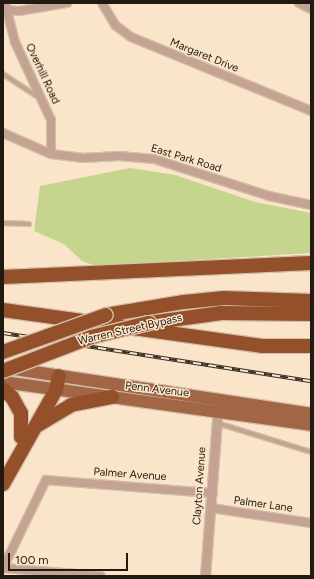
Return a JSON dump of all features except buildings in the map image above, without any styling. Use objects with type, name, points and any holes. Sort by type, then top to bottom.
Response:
[{"type":"highway","points":[[3,276],[311,263]]},
{"type":"highway","name":"Warren Street Bypass","points":[[3,352],[106,315],[184,302],[224,298],[311,301]]},
{"type":"highway","points":[[3,310],[254,345],[311,346]]},
{"type":"highway","name":"Warren Street Bypass","points":[[3,372],[91,337],[149,323],[221,314],[311,314]]},
{"type":"highway","points":[[3,484],[35,428],[59,376]]},
{"type":"highway","points":[[3,389],[12,397],[21,413],[21,437]]},
{"type":"highway","points":[[3,470],[21,437],[53,389]]},
{"type":"highway","points":[[35,428],[71,405],[112,397]]},
{"type":"main road","name":"Penn Avenue","points":[[3,367],[219,398],[311,414]]},
{"type":"main road","name":"Penn Avenue","points":[[3,382],[112,397],[217,417],[311,425]]},
{"type":"street","points":[[5,7],[67,3]]},
{"type":"street","name":"Margaret Drive","points":[[102,3],[115,25],[131,37],[311,111]]},
{"type":"street","points":[[300,3],[311,9]]},
{"type":"street","name":"Overhill Road","points":[[5,7],[15,42],[44,100],[51,120],[51,154]]},
{"type":"street","name":"East Park Road","points":[[3,133],[51,154],[82,158],[118,156],[154,159],[261,194],[311,205]]},
{"type":"street","name":"Clayton Avenue","points":[[205,576],[219,398]]},
{"type":"street","name":"Palmer Avenue","points":[[3,568],[46,480],[212,492]]},
{"type":"street","name":"Palmer Lane","points":[[211,508],[311,523]]},
{"type":"street","points":[[3,568],[101,576]]},
{"type":"lane","points":[[3,74],[44,100]]},
{"type":"lane","points":[[3,223],[29,224]]},
{"type":"lane","points":[[217,417],[311,452]]},
{"type":"green space","points":[[130,168],[175,175],[255,202],[311,213],[311,253],[96,266],[82,261],[64,244],[34,231],[40,186]]},
{"type":"railway","points":[[3,333],[311,381]]}]
